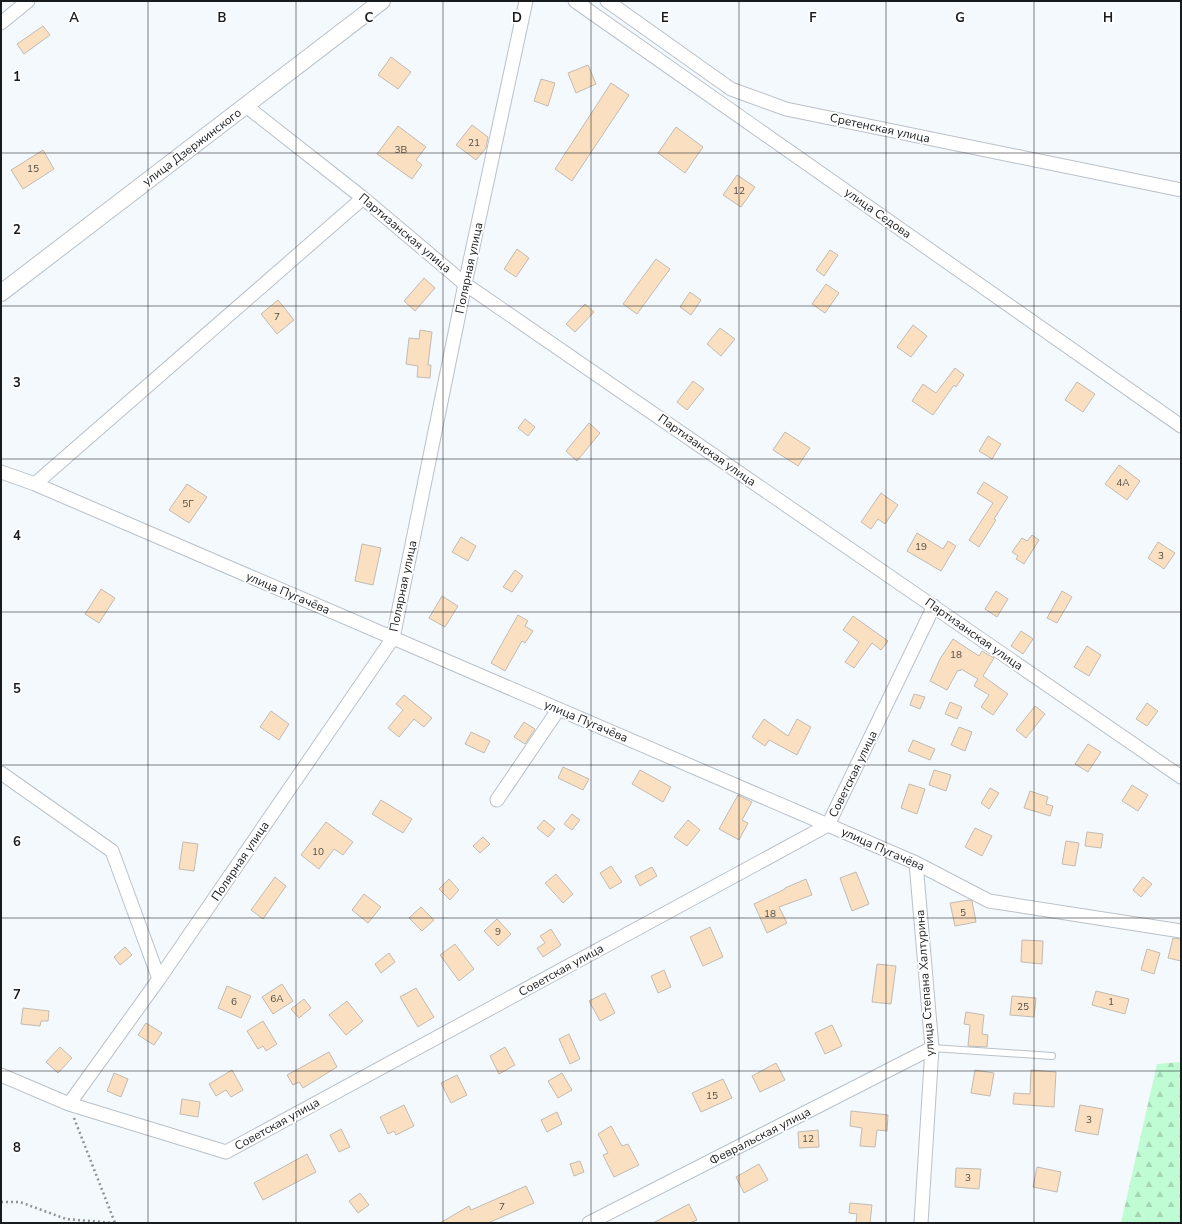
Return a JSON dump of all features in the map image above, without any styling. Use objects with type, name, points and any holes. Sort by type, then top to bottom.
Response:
[{"type":"street","points":[[1,23],[28,1]]},
{"type":"street","name":"улица Дзержинского","points":[[1,293],[382,1]]},
{"type":"street","name":"Полярная улица","points":[[69,1104],[160,979],[393,638],[465,284],[526,1]]},
{"type":"street","name":"улица Седова","points":[[574,1],[1181,426]]},
{"type":"street","name":"Сретенская улица","points":[[607,1],[731,88],[786,109],[1181,190]]},
{"type":"street","name":"Партизанская улица","points":[[246,106],[363,198],[465,284],[1181,777]]},
{"type":"street","points":[[35,484],[363,198]]},
{"type":"street","name":"улица Пугачёва","points":[[1,472],[35,484],[916,863],[989,901],[1181,931]]},
{"type":"street","name":"Советская улица","points":[[1,1075],[69,1104],[226,1152],[828,825],[934,606]]},
{"type":"street","points":[[497,800],[558,710]]},
{"type":"street","points":[[1,773],[112,851],[160,979]]},
{"type":"street","name":"улица Степана Халтурина","points":[[916,863],[932,1048],[921,1223]]},
{"type":"street","name":"Февральская улица","points":[[589,1223],[932,1048]]},
{"type":"lane","points":[[932,1048],[1052,1056]]},
{"type":"path","points":[[1,1202],[20,1202],[66,1219],[115,1223],[69,1104]]},
{"type":"green space","points":[[1181,1062],[1181,1223],[1121,1223],[1157,1064]]},
{"type":"building","points":[[43,26],[50,35],[24,54],[17,44]]},
{"type":"building","points":[[391,57],[411,72],[398,89],[378,75]]},
{"type":"building","points":[[588,65],[596,84],[576,93],[568,73]]},
{"type":"building","points":[[541,79],[555,83],[548,106],[534,101]]},
{"type":"building","points":[[611,83],[629,95],[572,181],[555,169]]},
{"type":"building","points":[[472,125],[488,137],[486,148],[476,160],[456,145]]},
{"type":"building","points":[[398,126],[426,147],[416,160],[422,165],[412,179],[377,154]]},
{"type":"building","points":[[676,127],[703,147],[685,173],[658,153]]},
{"type":"building","points":[[43,150],[54,169],[23,189],[11,170]]},
{"type":"building","points":[[737,175],[755,187],[741,207],[723,195]]},
{"type":"building","points":[[517,249],[529,258],[516,277],[504,269]]},
{"type":"building","points":[[830,250],[838,255],[824,276],[816,270]]},
{"type":"building","points":[[656,259],[670,269],[637,314],[623,304]]},
{"type":"building","points":[[424,278],[435,288],[415,311],[404,301]]},
{"type":"building","points":[[826,284],[839,293],[825,313],[812,304]]},
{"type":"building","points":[[690,292],[701,300],[691,315],[680,307]]},
{"type":"building","points":[[278,300],[294,320],[277,334],[261,314]]},
{"type":"building","points":[[585,304],[594,312],[575,332],[566,324]]},
{"type":"building","points":[[913,325],[927,336],[911,357],[897,347]]},
{"type":"building","points":[[720,328],[735,339],[721,356],[707,344]]},
{"type":"building","points":[[420,330],[432,332],[428,365],[431,365],[430,378],[417,377],[418,366],[406,364],[409,338],[419,339]]},
{"type":"building","points":[[955,368],[964,375],[956,387],[954,385],[933,415],[912,401],[923,384],[936,393]]},
{"type":"building","points":[[693,381],[704,389],[687,410],[677,402]]},
{"type":"building","points":[[1077,382],[1095,394],[1083,412],[1065,400]]},
{"type":"building","points":[[525,419],[535,427],[528,436],[518,428]]},
{"type":"building","points":[[589,423],[600,433],[577,461],[566,451]]},
{"type":"building","points":[[785,432],[810,448],[798,466],[773,450]]},
{"type":"building","points":[[988,436],[1001,444],[992,459],[979,451]]},
{"type":"building","points":[[1119,465],[1140,481],[1127,500],[1105,484]]},
{"type":"building","points":[[984,482],[1008,497],[979,547],[969,540],[993,503],[977,493]]},
{"type":"building","points":[[187,484],[207,497],[189,523],[169,510]]},
{"type":"building","points":[[881,493],[898,505],[885,524],[878,519],[871,529],[861,522]]},
{"type":"building","points":[[917,533],[943,549],[948,541],[956,546],[941,571],[907,551]]},
{"type":"building","points":[[1032,535],[1039,540],[1024,564],[1016,559],[1018,556],[1012,552],[1022,538],[1027,541]]},
{"type":"building","points":[[461,537],[476,546],[468,561],[452,552]]},
{"type":"building","points":[[1158,542],[1175,553],[1164,569],[1148,558]]},
{"type":"building","points":[[362,544],[381,548],[373,585],[355,581]]},
{"type":"building","points":[[515,570],[523,576],[512,592],[503,587]]},
{"type":"building","points":[[101,589],[115,598],[99,623],[85,614]]},
{"type":"building","points":[[996,591],[1008,599],[997,617],[985,609]]},
{"type":"building","points":[[1062,591],[1072,597],[1057,623],[1047,618]]},
{"type":"building","points":[[442,596],[458,606],[445,627],[429,618]]},
{"type":"building","points":[[518,615],[528,621],[525,626],[533,631],[525,643],[522,641],[505,671],[491,663]]},
{"type":"building","points":[[853,616],[888,641],[881,650],[872,643],[854,668],[845,662],[859,642],[843,630]]},
{"type":"building","points":[[1021,631],[1033,639],[1023,654],[1011,646]]},
{"type":"building","points":[[953,639],[979,656],[982,651],[994,658],[983,676],[1008,694],[993,715],[981,707],[989,695],[974,686],[978,679],[961,669],[960,671],[958,670],[947,690],[930,681],[940,659]]},
{"type":"building","points":[[1087,646],[1101,655],[1089,676],[1074,667]]},
{"type":"building","points":[[914,694],[925,697],[920,709],[910,705]]},
{"type":"building","points":[[404,695],[432,718],[424,727],[414,719],[399,737],[388,728],[403,710],[396,704]]},
{"type":"building","points":[[950,702],[962,707],[957,719],[945,714]]},
{"type":"building","points":[[1147,703],[1158,711],[1147,726],[1136,719]]},
{"type":"building","points":[[1035,706],[1045,714],[1026,738],[1016,730]]},
{"type":"building","points":[[271,711],[289,724],[279,740],[260,727]]},
{"type":"building","points":[[764,719],[788,736],[797,719],[811,727],[797,755],[769,740],[765,746],[752,737]]},
{"type":"building","points":[[524,722],[535,729],[525,744],[514,737]]},
{"type":"building","points":[[959,727],[972,732],[965,751],[951,745]]},
{"type":"building","points":[[471,732],[490,741],[484,753],[465,744]]},
{"type":"building","points":[[913,740],[935,749],[930,760],[908,751]]},
{"type":"building","points":[[1088,744],[1101,752],[1088,772],[1075,764]]},
{"type":"building","points":[[563,767],[589,779],[583,790],[558,778]]},
{"type":"building","points":[[640,770],[671,787],[663,802],[632,784]]},
{"type":"building","points":[[934,770],[951,775],[946,791],[929,785]]},
{"type":"building","points":[[909,784],[925,789],[917,814],[901,808]]},
{"type":"building","points":[[1132,785],[1148,795],[1138,811],[1122,801]]},
{"type":"building","points":[[990,788],[999,793],[989,809],[981,803]]},
{"type":"building","points":[[1030,791],[1048,797],[1046,804],[1053,806],[1050,816],[1024,808]]},
{"type":"building","points":[[738,795],[752,802],[742,820],[748,823],[739,840],[719,829]]},
{"type":"building","points":[[381,800],[412,819],[403,833],[372,814]]},
{"type":"building","points":[[572,814],[580,820],[572,830],[564,824]]},
{"type":"building","points":[[544,820],[555,829],[548,837],[537,828]]},
{"type":"building","points":[[688,820],[700,830],[687,846],[674,837]]},
{"type":"building","points":[[326,822],[353,842],[343,855],[334,849],[319,869],[301,855]]},
{"type":"building","points":[[975,828],[992,836],[982,856],[965,847]]},
{"type":"building","points":[[1087,832],[1103,834],[1101,848],[1085,846]]},
{"type":"building","points":[[483,837],[490,844],[480,853],[473,846]]},
{"type":"building","points":[[1066,841],[1079,843],[1075,866],[1062,864]]},
{"type":"building","points":[[183,842],[198,844],[194,871],[179,869]]},
{"type":"building","points":[[611,866],[622,882],[610,889],[600,873]]},
{"type":"building","points":[[652,867],[657,876],[640,886],[635,876]]},
{"type":"building","points":[[856,872],[869,904],[852,911],[840,878]]},
{"type":"building","points":[[556,874],[573,894],[563,903],[545,883]]},
{"type":"building","points":[[275,877],[286,886],[263,919],[251,910]]},
{"type":"building","points":[[1143,877],[1152,884],[1141,897],[1133,890]]},
{"type":"building","points":[[449,879],[459,890],[450,900],[439,889]]},
{"type":"building","points":[[806,879],[812,895],[779,907],[787,923],[767,933],[754,904]]},
{"type":"building","points":[[364,894],[381,907],[368,923],[352,910]]},
{"type":"building","points":[[969,900],[972,901],[976,922],[955,926],[950,903]]},
{"type":"building","points":[[421,907],[434,920],[422,931],[409,918]]},
{"type":"building","points":[[497,919],[511,934],[498,946],[484,931]]},
{"type":"building","points":[[710,927],[723,957],[703,966],[690,937]]},
{"type":"building","points":[[551,929],[561,945],[543,957],[537,948],[545,943],[540,936]]},
{"type":"building","points":[[1173,938],[1181,939],[1181,961],[1168,958]]},
{"type":"building","points":[[1022,940],[1043,941],[1042,964],[1021,962]]},
{"type":"building","points":[[455,944],[474,969],[459,981],[440,955]]},
{"type":"building","points":[[125,947],[132,955],[120,965],[114,957]]},
{"type":"building","points":[[1147,949],[1160,953],[1154,974],[1141,970]]},
{"type":"building","points":[[389,953],[395,962],[381,973],[375,964]]},
{"type":"building","points":[[877,964],[896,966],[891,1004],[872,1002]]},
{"type":"building","points":[[664,970],[671,987],[658,993],[651,976]]},
{"type":"building","points":[[282,984],[293,1001],[273,1014],[262,997]]},
{"type":"building","points":[[227,986],[251,996],[241,1018],[218,1008]]},
{"type":"building","points":[[416,988],[434,1017],[418,1027],[400,997]]},
{"type":"building","points":[[1096,991],[1129,999],[1125,1014],[1092,1005]]},
{"type":"building","points":[[605,993],[615,1013],[600,1021],[589,1001]]},
{"type":"building","points":[[1012,996],[1036,998],[1034,1017],[1010,1015]]},
{"type":"building","points":[[304,999],[311,1008],[299,1018],[291,1009]]},
{"type":"building","points":[[347,1001],[363,1021],[346,1035],[329,1015]]},
{"type":"building","points":[[23,1008],[49,1011],[48,1021],[41,1021],[40,1026],[21,1024]]},
{"type":"building","points":[[966,1012],[984,1015],[982,1034],[988,1035],[987,1047],[968,1046],[970,1025],[964,1024]]},
{"type":"building","points":[[263,1021],[277,1044],[266,1051],[263,1046],[258,1049],[247,1031]]},
{"type":"building","points":[[146,1023],[162,1033],[154,1045],[138,1035]]},
{"type":"building","points":[[832,1025],[842,1046],[825,1054],[815,1033]]},
{"type":"building","points":[[569,1034],[580,1059],[570,1064],[559,1039]]},
{"type":"building","points":[[60,1047],[72,1058],[58,1073],[46,1062]]},
{"type":"building","points":[[505,1047],[515,1065],[499,1074],[490,1056]]},
{"type":"building","points":[[329,1052],[337,1067],[303,1088],[299,1082],[293,1085],[287,1075]]},
{"type":"building","points":[[776,1063],[785,1080],[760,1092],[752,1076]]},
{"type":"building","points":[[232,1070],[243,1090],[231,1097],[226,1090],[216,1096],[209,1084]]},
{"type":"building","points":[[975,1070],[994,1073],[990,1096],[971,1093]]},
{"type":"building","points":[[1031,1070],[1056,1072],[1054,1107],[1013,1104],[1014,1093],[1030,1094]]},
{"type":"building","points":[[114,1073],[128,1079],[121,1097],[107,1091]]},
{"type":"building","points":[[562,1073],[572,1090],[558,1098],[548,1081]]},
{"type":"building","points":[[457,1075],[467,1095],[451,1103],[441,1083]]},
{"type":"building","points":[[723,1079],[732,1098],[701,1112],[692,1093]]},
{"type":"building","points":[[182,1099],[200,1102],[198,1117],[180,1114]]},
{"type":"building","points":[[404,1105],[414,1126],[396,1135],[394,1131],[388,1134],[380,1117]]},
{"type":"building","points":[[1080,1105],[1103,1109],[1098,1135],[1075,1131]]},
{"type":"building","points":[[851,1111],[888,1115],[887,1131],[877,1130],[875,1147],[860,1146],[862,1128],[850,1126]]},
{"type":"building","points":[[557,1112],[562,1124],[547,1132],[541,1120]]},
{"type":"building","points":[[611,1126],[622,1146],[628,1144],[639,1165],[614,1177],[603,1155],[608,1153],[598,1134]]},
{"type":"building","points":[[341,1129],[350,1147],[339,1152],[330,1135]]},
{"type":"building","points":[[818,1130],[819,1147],[799,1148],[798,1132]]},
{"type":"building","points":[[307,1154],[316,1172],[263,1200],[254,1183]]},
{"type":"building","points":[[580,1161],[584,1172],[574,1176],[570,1164]]},
{"type":"building","points":[[759,1164],[768,1180],[744,1193],[736,1177]]},
{"type":"building","points":[[1037,1167],[1061,1172],[1057,1192],[1033,1187]]},
{"type":"building","points":[[956,1168],[981,1169],[979,1189],[955,1187]]},
{"type":"building","points":[[526,1186],[534,1203],[488,1223],[440,1223],[469,1206],[471,1210]]},
{"type":"building","points":[[360,1193],[369,1205],[358,1213],[349,1201]]},
{"type":"building","points":[[850,1203],[872,1205],[870,1223],[856,1223],[857,1214],[849,1213]]},
{"type":"building","points":[[689,1204],[697,1220],[690,1223],[653,1223]]}]
